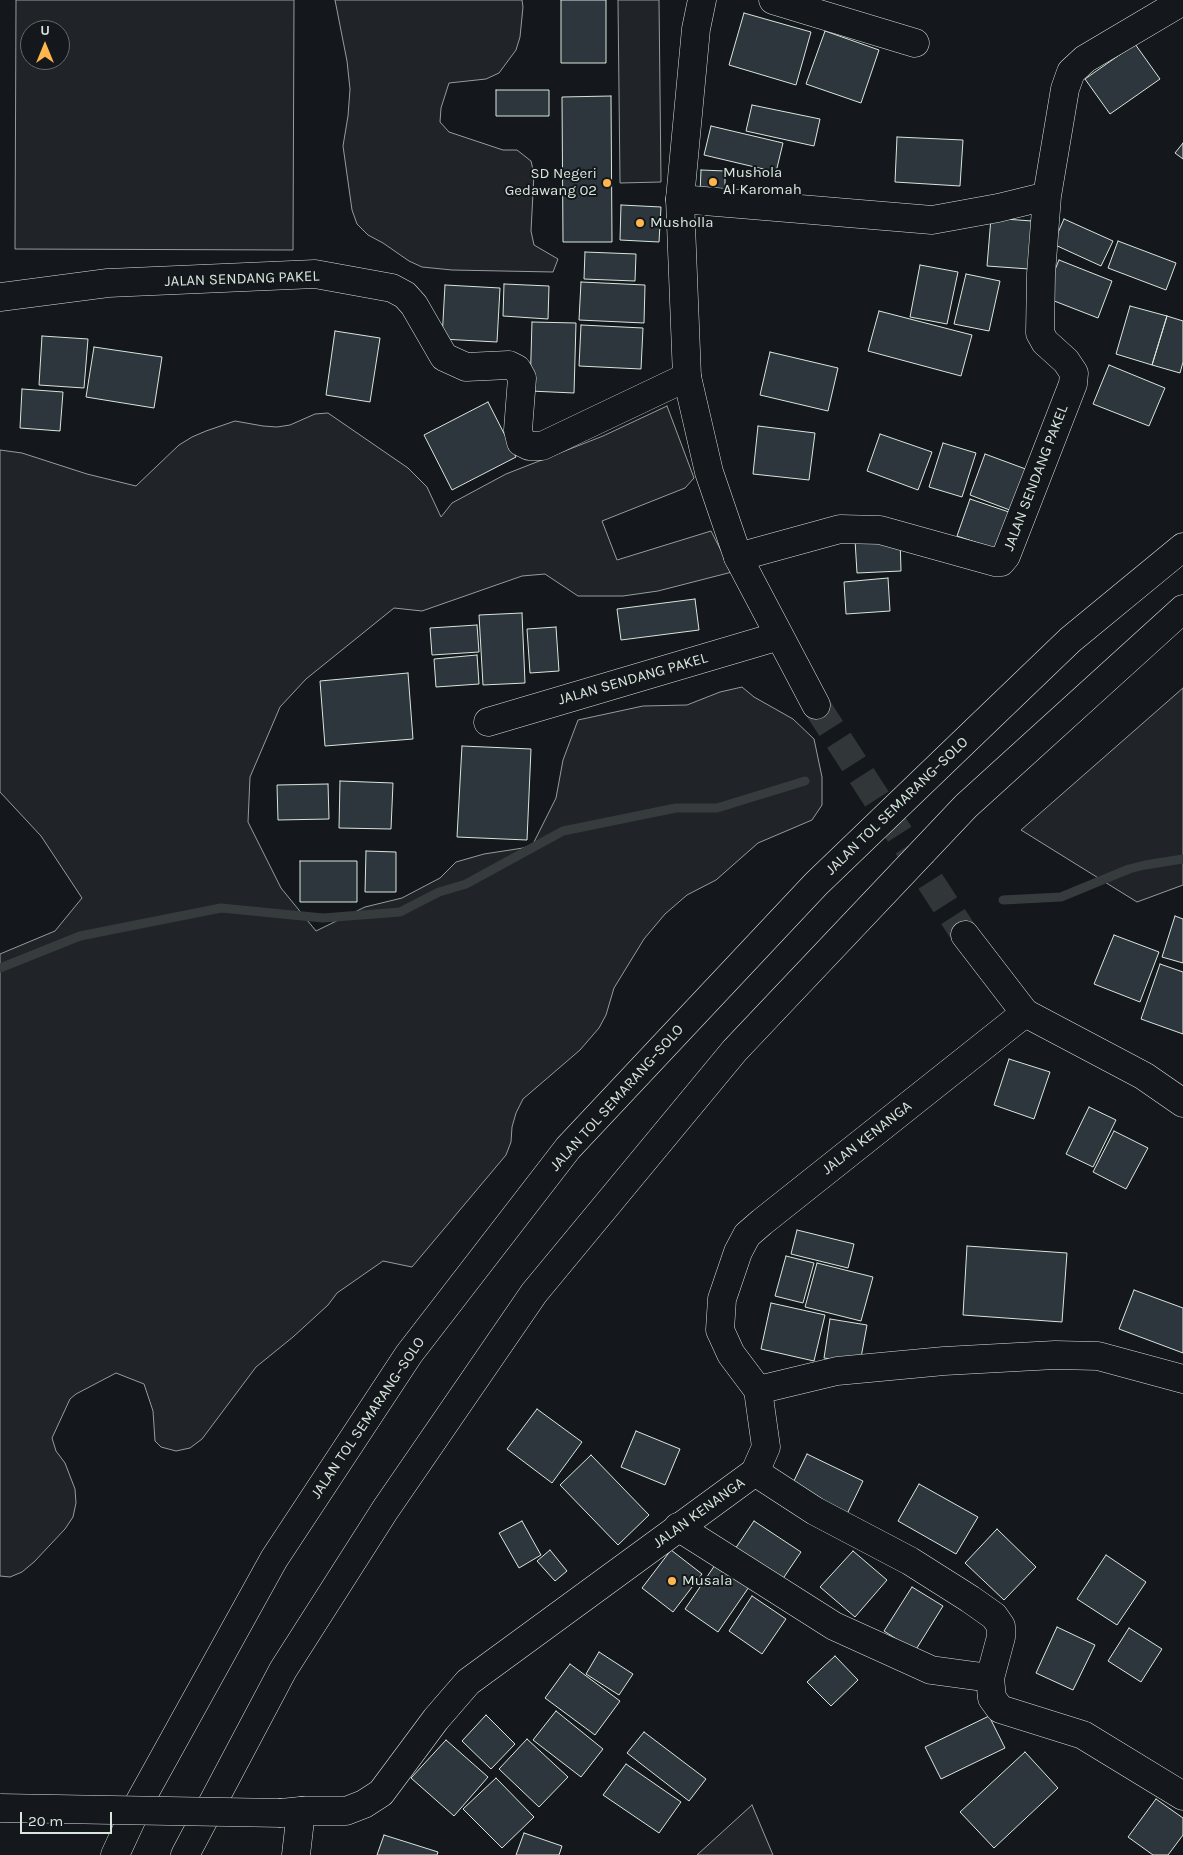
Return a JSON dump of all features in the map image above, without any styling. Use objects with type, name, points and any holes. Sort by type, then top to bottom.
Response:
[{"type":"main road","points":[[702,0],[696,29],[680,199],[687,377],[709,472],[738,557],[816,704]]},
{"type":"main road","points":[[773,0],[915,43]]},
{"type":"main road","name":"JALAN SENDANG PAKEL","points":[[738,557],[840,529],[880,530],[995,562],[1001,562],[1006,556],[1073,384],[1074,373],[1066,361],[1045,342],[1040,333],[1041,274],[1046,196],[1065,89],[1072,72],[1085,59],[1183,1]]},
{"type":"main road","points":[[680,199],[932,220],[998,208],[1046,196]]},
{"type":"main road","name":"JALAN SENDANG PAKEL","points":[[0,297],[108,283],[315,274],[392,288],[405,295],[414,305],[444,357],[466,367],[509,365],[517,369],[522,378],[518,430],[520,442],[529,446],[542,446],[687,377]]},
{"type":"main road","name":"JALAN TOL SEMARANG–SOLO","points":[[115,1855],[140,1801],[274,1559],[409,1354],[568,1148],[816,884],[1070,640],[1183,547]]},
{"type":"main road","points":[[185,1855],[283,1670],[385,1510],[534,1293],[749,1035],[966,806],[1183,609]]},
{"type":"main road","name":"JALAN SENDANG PAKEL","points":[[488,722],[779,636]]},
{"type":"main road","points":[[965,935],[1025,1013],[1144,1076],[1183,1103]]},
{"type":"main road","name":"JALAN KENANGA","points":[[0,1808],[346,1811],[364,1804],[381,1793],[436,1719],[468,1682],[755,1472],[766,1447],[758,1390],[731,1354],[720,1330],[722,1299],[738,1252],[747,1235],[1025,1013]]},
{"type":"main road","points":[[758,1390],[838,1370],[944,1361],[1055,1355],[1098,1356],[1183,1380]]},
{"type":"main road","points":[[755,1472],[815,1511],[910,1561],[994,1616],[1001,1626],[1001,1637],[990,1678],[992,1698],[1000,1709],[1083,1735],[1183,1796]]},
{"type":"main road","points":[[678,1527],[834,1626],[931,1670],[990,1678]]},
{"type":"main road","points":[[291,1812],[296,1855]]},
{"type":"shaded area","points":[[16,0],[294,0],[293,250],[15,249]]},
{"type":"shaded area","points":[[335,0],[522,0],[520,37],[516,50],[499,73],[486,79],[449,83],[441,108],[440,122],[449,132],[503,150],[517,150],[531,161],[534,174],[531,231],[534,245],[558,259],[553,272],[452,270],[422,267],[368,235],[357,224],[352,210],[343,146],[350,89],[347,61]]},
{"type":"shaded area","points":[[618,0],[659,0],[661,182],[620,183]]},
{"type":"shaded area","points":[[667,406],[694,478],[685,488],[602,521],[617,560],[711,531],[732,572],[658,591],[623,596],[578,596],[545,574],[522,576],[422,611],[394,608],[306,679],[280,707],[250,777],[248,822],[281,888],[316,931],[365,907],[402,898],[440,878],[456,862],[484,854],[523,848],[533,844],[556,798],[563,760],[578,720],[643,706],[687,705],[720,692],[742,687],[754,697],[793,719],[814,739],[822,777],[822,805],[812,820],[758,843],[716,880],[687,895],[665,914],[644,939],[614,988],[606,1015],[599,1028],[580,1050],[523,1099],[516,1113],[512,1127],[511,1142],[506,1155],[412,1267],[383,1261],[337,1293],[328,1305],[293,1337],[256,1367],[202,1439],[190,1448],[176,1451],[161,1447],[155,1441],[153,1411],[144,1384],[116,1373],[70,1399],[52,1438],[56,1451],[65,1463],[75,1489],[76,1503],[73,1517],[65,1529],[22,1572],[10,1577],[0,1576],[0,954],[55,931],[82,898],[41,836],[0,792],[0,450],[22,453],[87,474],[136,486],[179,445],[206,431],[235,421],[277,427],[290,425],[315,414],[328,413],[408,468],[427,487],[441,517],[452,503],[506,474],[603,436]]},
{"type":"shaded area","points":[[1183,688],[1183,885],[1137,902],[1021,830]]},
{"type":"shaded area","points":[[752,1805],[773,1855],[697,1855]]},
{"type":"building","points":[[561,0],[606,0],[606,63],[561,63]]},
{"type":"building","points":[[744,13],[811,32],[796,85],[729,65]]},
{"type":"building","points":[[825,31],[879,50],[861,103],[806,84]]},
{"type":"building","points":[[1135,44],[1160,79],[1110,114],[1085,79]]},
{"type":"building","points":[[496,90],[549,90],[549,116],[496,116]]},
{"type":"building","points":[[611,96],[612,242],[563,242],[562,97]]},
{"type":"building","points":[[752,105],[820,119],[814,146],[746,131]]},
{"type":"building","points":[[711,126],[783,143],[776,172],[704,155]]},
{"type":"building","points":[[897,137],[963,140],[960,186],[895,182]]},
{"type":"building","points":[[1183,143],[1183,159],[1175,153]]},
{"type":"building","name":"Mushola Al Karomah","points":[[701,170],[725,171],[725,195],[700,194]]},
{"type":"building","name":"Musholla","points":[[621,205],[661,207],[659,242],[620,240]]},
{"type":"building","points":[[991,218],[1032,221],[1029,269],[987,266]]},
{"type":"building","points":[[1064,219],[1113,241],[1101,266],[1053,244]]},
{"type":"building","points":[[1118,241],[1176,263],[1166,290],[1108,268]]},
{"type":"building","points":[[585,252],[636,254],[635,281],[584,279]]},
{"type":"building","points":[[1059,260],[1112,281],[1098,318],[1044,297]]},
{"type":"building","points":[[920,265],[958,272],[947,324],[910,317]]},
{"type":"building","points":[[966,274],[1000,281],[989,331],[954,324]]},
{"type":"building","points":[[581,282],[645,285],[644,323],[579,320]]},
{"type":"building","points":[[504,284],[549,286],[548,319],[503,316]]},
{"type":"building","points":[[445,285],[500,288],[497,342],[442,339]]},
{"type":"building","points":[[1130,306],[1167,316],[1152,365],[1116,354]]},
{"type":"building","points":[[879,311],[972,335],[961,376],[868,351]]},
{"type":"building","points":[[1167,316],[1183,321],[1183,362],[1180,373],[1152,365]]},
{"type":"building","points":[[532,322],[576,323],[574,393],[530,391]]},
{"type":"building","points":[[581,325],[643,328],[641,369],[579,366]]},
{"type":"building","points":[[335,331],[380,338],[370,402],[326,395]]},
{"type":"building","points":[[42,336],[88,339],[84,388],[39,385]]},
{"type":"building","points":[[94,347],[162,357],[154,408],[86,397]]},
{"type":"building","points":[[770,352],[838,368],[828,411],[760,395]]},
{"type":"building","points":[[1109,365],[1165,388],[1149,426],[1093,404]]},
{"type":"building","points":[[22,389],[63,392],[60,431],[20,428]]},
{"type":"building","points":[[488,402],[516,457],[452,490],[424,435]]},
{"type":"building","points":[[758,426],[815,433],[809,480],[753,474]]},
{"type":"building","points":[[880,434],[932,452],[918,490],[867,471]]},
{"type":"building","points":[[943,443],[976,453],[962,497],[929,487]]},
{"type":"building","points":[[985,454],[1031,471],[1015,512],[970,495]]},
{"type":"building","points":[[970,499],[1009,512],[996,549],[957,536]]},
{"type":"building","points":[[900,537],[901,571],[857,573],[855,540]]},
{"type":"building","points":[[888,578],[890,611],[846,614],[844,582]]},
{"type":"building","points":[[695,599],[699,630],[621,640],[617,609]]},
{"type":"building","points":[[522,613],[525,683],[483,685],[479,615]]},
{"type":"building","points":[[477,625],[479,652],[432,655],[430,628]]},
{"type":"building","points":[[556,627],[559,671],[530,673],[527,629]]},
{"type":"building","points":[[477,655],[479,684],[436,687],[434,659]]},
{"type":"building","points":[[408,673],[413,739],[325,746],[320,681]]},
{"type":"building","points":[[462,746],[531,749],[527,840],[457,837]]},
{"type":"building","points":[[340,781],[393,783],[391,829],[339,828]]},
{"type":"building","points":[[328,784],[329,819],[278,820],[277,785]]},
{"type":"building","points":[[366,851],[396,852],[396,892],[365,892]]},
{"type":"building","points":[[300,861],[357,861],[357,902],[300,902]]},
{"type":"building","points":[[1175,916],[1183,919],[1183,963],[1162,957]]},
{"type":"building","points":[[1114,935],[1159,952],[1140,1002],[1094,984]]},
{"type":"building","points":[[1160,964],[1183,972],[1183,1034],[1141,1019]]},
{"type":"building","points":[[1009,1059],[1050,1072],[1034,1119],[994,1105]]},
{"type":"building","points":[[1089,1107],[1116,1120],[1093,1167],[1066,1154]]},
{"type":"building","points":[[1114,1131],[1148,1148],[1126,1189],[1093,1172]]},
{"type":"building","points":[[797,1230],[854,1244],[848,1268],[791,1254]]},
{"type":"building","points":[[967,1246],[1067,1253],[1062,1322],[963,1315]]},
{"type":"building","points":[[786,1256],[814,1263],[803,1303],[775,1296]]},
{"type":"building","points":[[817,1263],[873,1277],[861,1321],[805,1307]]},
{"type":"building","points":[[1134,1290],[1183,1308],[1183,1353],[1119,1329]]},
{"type":"building","points":[[771,1303],[825,1315],[814,1361],[761,1349]]},
{"type":"building","points":[[830,1319],[867,1325],[860,1363],[824,1358]]},
{"type":"building","points":[[537,1409],[582,1442],[552,1483],[507,1449]]},
{"type":"building","points":[[636,1431],[680,1449],[665,1485],[621,1467]]},
{"type":"building","points":[[807,1454],[863,1481],[847,1514],[791,1487]]},
{"type":"building","points":[[591,1455],[649,1515],[618,1545],[560,1485]]},
{"type":"building","points":[[919,1484],[978,1517],[956,1554],[898,1521]]},
{"type":"building","points":[[522,1521],[541,1555],[519,1568],[499,1533]]},
{"type":"building","points":[[754,1521],[801,1552],[782,1580],[735,1549]]},
{"type":"building","points":[[997,1529],[1036,1567],[1004,1600],[965,1563]]},
{"type":"building","points":[[550,1550],[567,1571],[555,1581],[537,1561]]},
{"type":"building","name":"Musala","points":[[671,1550],[702,1574],[673,1612],[642,1588]]},
{"type":"building","points":[[853,1551],[887,1580],[855,1617],[820,1587]]},
{"type":"building","points":[[1106,1555],[1146,1582],[1117,1625],[1077,1599]]},
{"type":"building","points":[[715,1565],[749,1587],[718,1632],[685,1609]]},
{"type":"building","points":[[912,1587],[943,1606],[915,1651],[884,1631]]},
{"type":"building","points":[[752,1596],[786,1619],[762,1654],[729,1631]]},
{"type":"building","points":[[1057,1627],[1095,1645],[1073,1690],[1036,1673]]},
{"type":"building","points":[[1129,1628],[1162,1649],[1141,1682],[1108,1661]]},
{"type":"building","points":[[599,1652],[633,1674],[619,1695],[586,1674]]},
{"type":"building","points":[[835,1656],[858,1680],[831,1706],[807,1682]]},
{"type":"building","points":[[570,1664],[620,1701],[595,1735],[545,1698]]},
{"type":"building","points":[[556,1711],[603,1749],[581,1777],[533,1740]]},
{"type":"building","points":[[486,1715],[515,1744],[491,1769],[462,1741]]},
{"type":"building","points":[[989,1716],[1005,1748],[941,1779],[925,1747]]},
{"type":"building","points":[[644,1732],[706,1779],[689,1801],[627,1753]]},
{"type":"building","points":[[527,1739],[568,1777],[539,1807],[499,1769]]},
{"type":"building","points":[[446,1740],[488,1777],[454,1816],[411,1778]]},
{"type":"building","points":[[1025,1752],[1058,1788],[994,1848],[960,1812]]},
{"type":"building","points":[[626,1764],[681,1802],[659,1833],[603,1795]]},
{"type":"building","points":[[496,1778],[534,1817],[502,1848],[463,1809]]},
{"type":"building","points":[[1156,1799],[1183,1818],[1183,1835],[1168,1855],[1153,1855],[1128,1837]]},
{"type":"building","points":[[524,1833],[562,1846],[559,1855],[516,1855]]},
{"type":"building","points":[[384,1835],[438,1852],[437,1855],[377,1855]]},
{"type":"waterway","points":[[0,968],[80,936],[221,908],[323,918],[400,912],[439,892],[466,884],[563,831],[676,808],[717,808],[805,781]]},
{"type":"waterway","points":[[1003,900],[1061,897],[1129,869],[1183,859]]},
{"type":"tunnel","points":[[816,705],[965,935]]},
{"type":"place","name":"Mushola Al Karomah","points":[[713,182]]},
{"type":"place","name":"SD Negeri Gedawang 02","points":[[607,183]]},
{"type":"place","name":"Musholla","points":[[640,223]]},
{"type":"place","name":"Musala","points":[[672,1581]]}]
